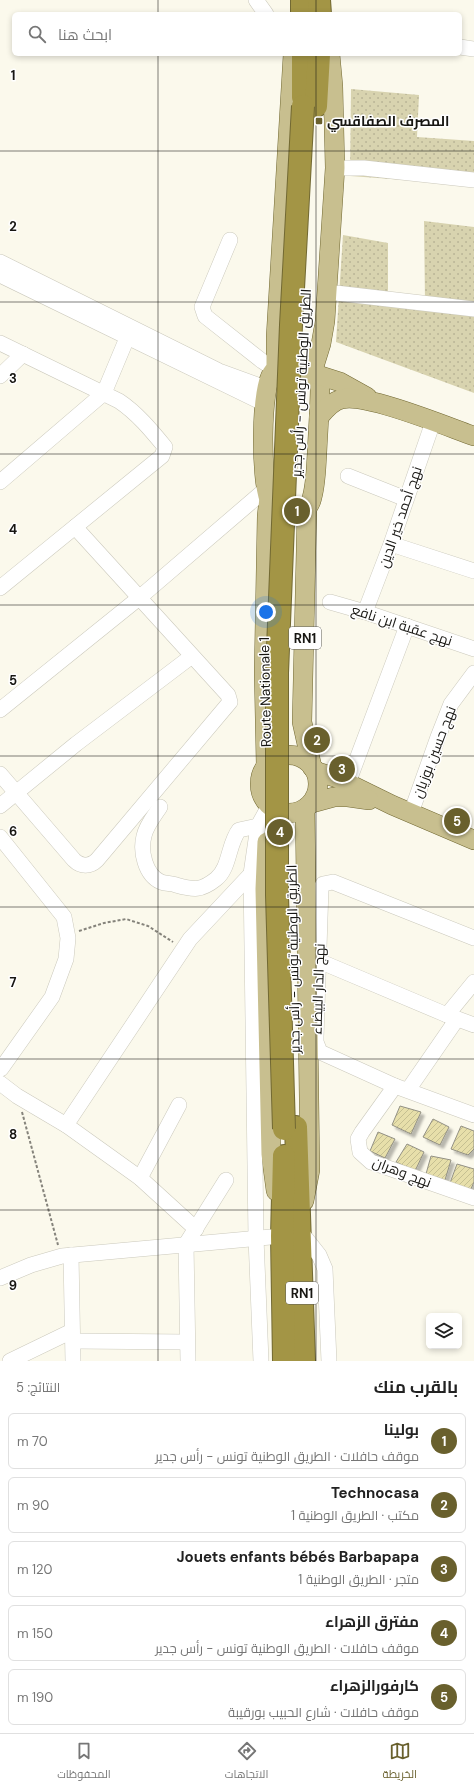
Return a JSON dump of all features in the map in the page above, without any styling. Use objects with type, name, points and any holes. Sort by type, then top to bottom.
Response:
[{"type":"highway","name":"الطريق الوطنية تونس - رأس جدير","points":[[294,56],[309,106]]},
{"type":"highway","name":"الطريق الوطنية تونس - رأس جدير","points":[[284,1361],[291,1230],[290,1128],[276,895],[276,673],[291,325],[309,106],[319,56]]},
{"type":"highway","name":"الطريق الوطنية تونس - رأس جدير","points":[[291,1230],[304,1361]]},
{"type":"main road","points":[[294,56],[276,337],[276,370],[288,368],[340,382],[377,402],[474,436]]},
{"type":"main road","points":[[267,494],[275,508],[286,514],[298,514],[306,508],[310,502],[313,489],[320,385],[314,374],[321,344],[327,292],[335,168],[333,86],[330,56]]},
{"type":"main road","name":"Route Nationale 1","points":[[266,766],[264,672],[267,494],[263,446],[266,397],[272,374],[276,370]]},
{"type":"main road","points":[[319,417],[332,403],[344,398],[356,398],[377,402]]},
{"type":"main road","name":"RN1","points":[[306,508],[302,722],[318,787],[316,795],[308,806]]},
{"type":"main road","points":[[392,805],[348,796],[334,797],[290,814],[272,808],[261,794],[260,786],[262,772],[274,759],[284,755],[295,756],[304,760],[313,769],[348,783],[410,813],[473,838]]},
{"type":"main road","points":[[291,1230],[310,1170],[308,806]]},
{"type":"main road","points":[[272,808],[268,830],[266,889],[271,1154],[291,1230]]},
{"type":"street","points":[[258,0],[265,12]]},
{"type":"street","points":[[462,47],[474,49]]},
{"type":"street","points":[[335,168],[364,168],[474,180]]},
{"type":"street","points":[[230,240],[202,307],[205,316],[262,362],[276,370]]},
{"type":"street","points":[[0,262],[220,371],[266,397]]},
{"type":"street","points":[[0,275],[127,338],[266,397]]},
{"type":"street","points":[[327,292],[474,310]]},
{"type":"street","points":[[0,482],[104,393],[127,338]]},
{"type":"street","points":[[0,343],[119,401],[133,412],[165,447],[162,456],[0,588]]},
{"type":"street","points":[[0,376],[23,354]]},
{"type":"street","name":"نهج أحمد خير الدين","points":[[365,612],[391,544],[433,422]]},
{"type":"street","points":[[348,476],[406,498]]},
{"type":"street","points":[[0,710],[267,494]]},
{"type":"street","points":[[0,774],[78,864],[85,866],[94,864],[229,704],[230,700],[228,695],[74,527]]},
{"type":"street","points":[[391,544],[474,570]]},
{"type":"street","name":"نهج عقبة ابن نافع","points":[[330,602],[365,612],[474,649]]},
{"type":"street","points":[[348,783],[407,626]]},
{"type":"street","points":[[0,806],[76,744],[192,656]]},
{"type":"street","name":"نهج حسين بوزيان","points":[[410,813],[451,704],[474,673]]},
{"type":"street","points":[[160,807],[144,837],[143,855],[148,870],[161,882],[191,889],[205,887],[218,878],[226,864],[234,837],[239,830],[258,826]]},
{"type":"street","points":[[261,1361],[256,1238],[251,874],[258,826],[272,808]]},
{"type":"street","points":[[0,838],[64,917],[68,938],[66,959],[52,997],[5,1081],[140,1178],[196,1229]]},
{"type":"street","points":[[66,1125],[190,939],[251,874]]},
{"type":"street","name":"نهج الدار البيضاء","points":[[474,938],[333,882],[327,882],[320,888],[316,1037],[318,1048],[325,1055],[401,1088],[474,1115]]},
{"type":"street","points":[[319,960],[474,1025]]},
{"type":"street","name":"نهج وهران","points":[[474,982],[452,1017],[401,1088],[360,1135],[358,1146],[360,1152],[371,1162],[474,1198]]},
{"type":"street","points":[[140,1178],[179,1105]]},
{"type":"street","points":[[188,1361],[186,1244],[226,1180]]},
{"type":"street","points":[[0,1278],[31,1265],[67,1256],[256,1238],[291,1230],[319,1255],[325,1268],[329,1361]]},
{"type":"street","points":[[67,1256],[73,1361]]},
{"type":"street","points":[[10,1361],[72,1336],[187,1342]]},
{"type":"path","points":[[68,938],[83,929],[126,919],[148,926],[183,950]]},
{"type":"path","points":[[5,1081],[67,1256]]},
{"type":"shaded area","points":[[351,89],[419,95],[417,137],[474,141],[474,185],[350,176]]},
{"type":"shaded area","points":[[424,221],[474,227],[474,393],[336,342],[343,235],[388,243],[388,298],[425,302]]},
{"type":"building","points":[[400,1106],[421,1112],[411,1134],[392,1125]]},
{"type":"building","points":[[433,1119],[449,1127],[440,1145],[423,1137]]},
{"type":"building","points":[[461,1126],[474,1131],[474,1149],[468,1155],[451,1149]]},
{"type":"building","points":[[378,1132],[395,1139],[385,1158],[370,1151]]},
{"type":"building","points":[[407,1144],[424,1152],[415,1171],[396,1162]]},
{"type":"building","points":[[431,1156],[451,1160],[445,1180],[426,1174]]},
{"type":"building","points":[[457,1164],[474,1169],[474,1182],[470,1191],[450,1183]]},
{"type":"place","name":"المصرف الصفاقسي","points":[[319,121]]},
{"type":"place","name":"بولينا","points":[[297,511]]},
{"type":"place","name":"Technocasa","points":[[317,740]]},
{"type":"place","name":"Jouets enfants bébés Barbapapa","points":[[342,769]]},
{"type":"place","name":"كارفورالزهراء","points":[[457,821]]},
{"type":"place","name":"مفترق الزهراء","points":[[280,832]]}]
